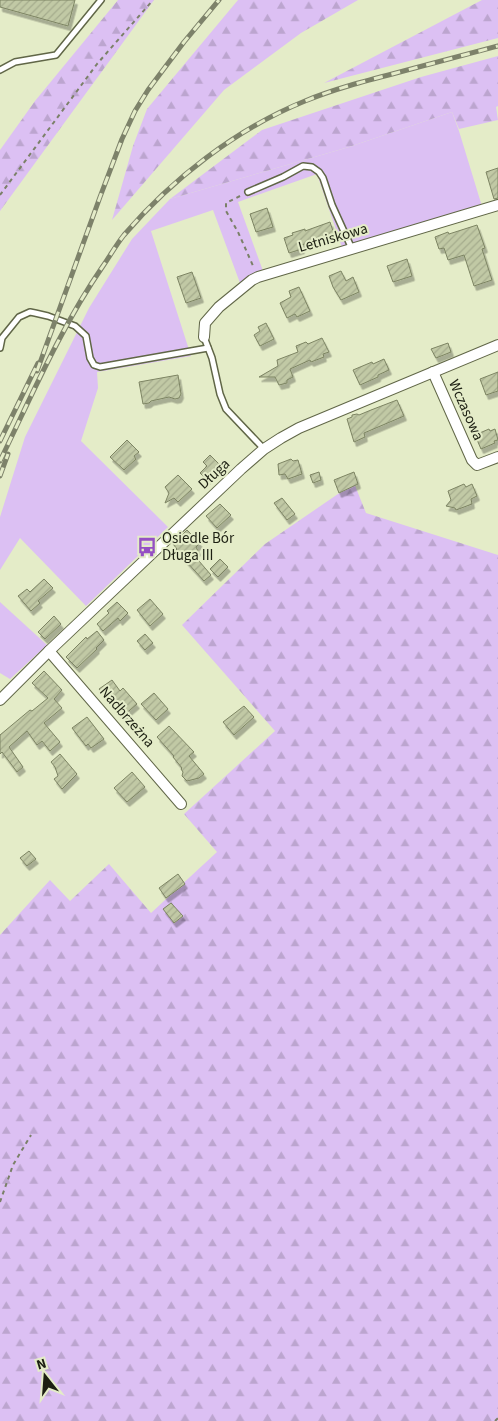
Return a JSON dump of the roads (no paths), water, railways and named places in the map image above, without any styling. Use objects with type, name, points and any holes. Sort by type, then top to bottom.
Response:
[{"type":"street","name":"Letniskowa","points":[[204,337],[205,323],[234,294],[258,277],[498,205]]},
{"type":"street","name":"Długa","points":[[0,700],[211,496],[264,449],[299,428],[498,345]]},
{"type":"street","name":"Wczasowa","points":[[433,372],[472,460],[477,465],[498,457]]},
{"type":"street","name":"Nadbrzeżna","points":[[50,651],[181,804]]},
{"type":"lane","points":[[0,70],[15,62],[56,55],[101,0]]},
{"type":"lane","points":[[248,192],[303,166],[312,167],[319,172],[322,178],[352,249]]},
{"type":"lane","points":[[0,348],[2,338],[19,317],[30,312],[48,316],[75,326],[86,336],[90,358],[94,366],[100,367],[208,348]]},
{"type":"lane","points":[[204,337],[212,358],[218,387],[226,409],[264,449]]},
{"type":"railway","points":[[37,371],[100,197],[135,111],[148,90],[184,42],[219,0]]},
{"type":"railway","points":[[0,461],[48,362],[88,289],[124,235],[184,175],[207,157],[254,126],[279,112],[305,101],[361,82],[498,46]]},
{"type":"railway","points":[[0,441],[38,363]]},
{"type":"railway","points":[[0,476],[8,454]]},
{"type":"place","name":"Osiedle Bór Długa III","points":[[147,547]]}]
